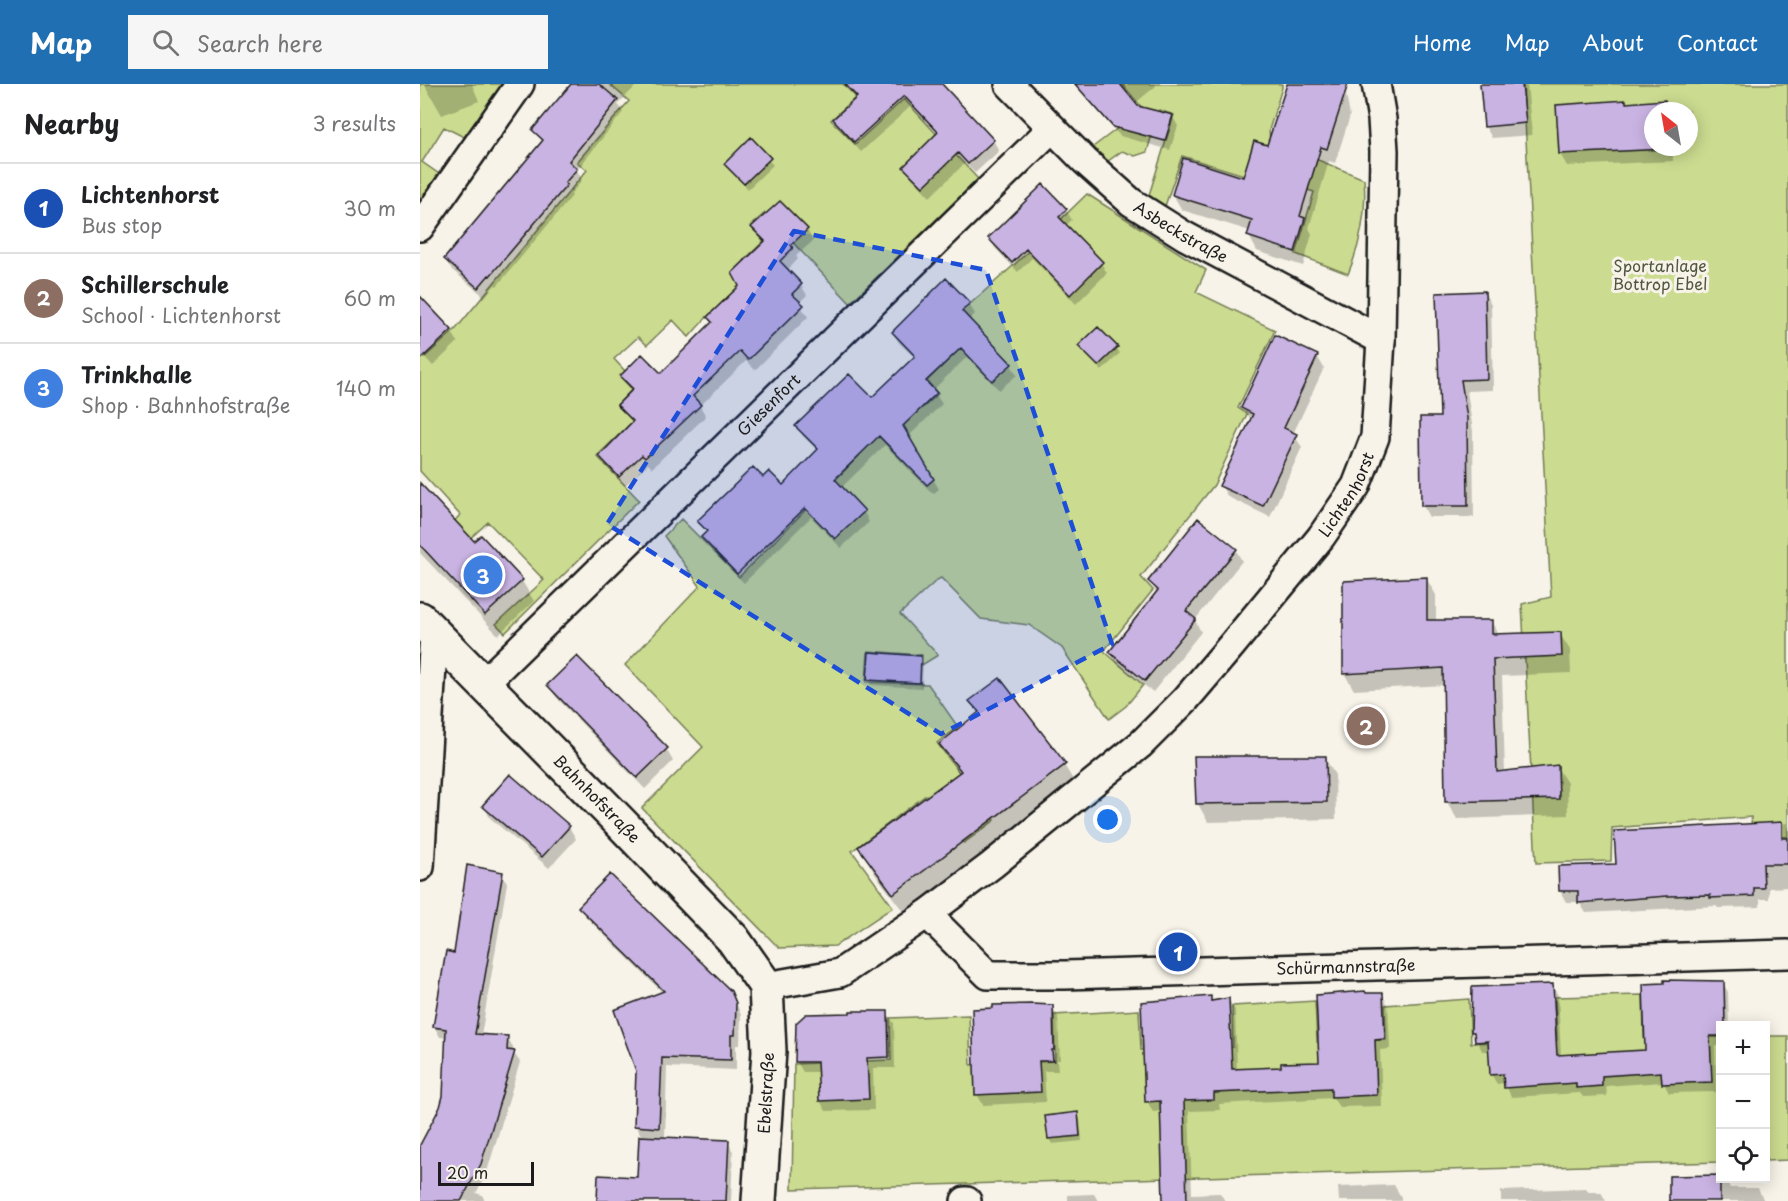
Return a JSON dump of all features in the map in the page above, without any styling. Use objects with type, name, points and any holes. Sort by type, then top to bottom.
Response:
[{"type":"street","points":[[420,227],[520,84]]},
{"type":"street","name":"Asbeckstraße","points":[[1009,84],[1085,161],[1131,202],[1185,236],[1381,340]]},
{"type":"street","name":"Lichtenhorst","points":[[766,986],[840,973],[927,914],[992,865],[1141,744],[1186,699],[1232,645],[1321,537],[1356,486],[1375,436],[1381,340],[1384,151],[1382,119],[1376,84]]},
{"type":"street","name":"Giesenfort","points":[[484,683],[1052,128]]},
{"type":"street","points":[[420,867],[427,626]]},
{"type":"street","name":"Bahnhofstraße","points":[[427,626],[733,939],[766,986]]},
{"type":"street","name":"Schürmannstraße","points":[[927,914],[988,975],[1065,975],[1788,954]]},
{"type":"street","name":"Ebelstraße","points":[[759,1201],[769,1051],[766,986]]},
{"type":"highlighted area","points":[[794,231],[986,270],[1112,644],[941,734],[607,524]]},
{"type":"green space","points":[[420,84],[504,84],[464,137],[444,127],[422,162],[439,174],[420,200]]},
{"type":"green space","points":[[609,84],[843,84],[856,97],[831,120],[855,144],[904,99],[978,179],[850,303],[765,213],[750,226],[764,241],[744,260],[760,275],[722,303],[689,337],[673,320],[647,345],[638,337],[614,359],[625,371],[620,377],[632,389],[617,405],[633,421],[597,456],[639,500],[505,633],[496,624],[544,580],[488,522],[440,566],[426,551],[460,515],[420,471],[420,352],[425,357],[456,329],[587,170],[577,162],[629,101]]},
{"type":"green space","points":[[1122,84],[1282,84],[1269,130],[1270,140],[1364,179],[1365,203],[1362,227],[1348,274],[1296,254],[1314,192],[1264,176],[1244,175],[1182,156],[1165,206],[1149,195],[1174,115],[1159,110],[1147,152],[1135,156],[1122,151],[1108,161],[1093,147],[1143,109]]},
{"type":"green space","name":"Sportanlage Bottrop Ebel","points":[[1523,84],[1788,84],[1788,837],[1752,834],[1751,817],[1612,828],[1611,861],[1536,863],[1522,604],[1551,597]]},
{"type":"green space","points":[[1087,194],[1206,270],[1196,292],[1275,330],[1238,408],[1247,414],[1214,485],[1141,577],[1153,590],[1104,651],[1143,685],[1126,706],[1109,719],[1062,648],[1029,625],[981,619],[941,578],[937,580],[900,614],[938,655],[922,665],[922,655],[868,651],[866,682],[928,684],[958,727],[937,743],[995,820],[964,843],[926,795],[852,851],[893,907],[835,946],[779,948],[642,808],[703,747],[625,665],[700,586],[664,536],[681,519],[739,577],[859,456],[857,414],[895,453],[911,437],[899,418],[917,400],[924,407],[938,394],[927,381],[960,349],[944,330],[968,318],[962,311],[1014,265]]},
{"type":"green space","points":[[1643,995],[1644,1039],[1716,1037],[1716,1162],[792,1189],[794,1064],[891,1060],[890,1018],[969,1015],[971,1065],[1055,1061],[1054,1015],[1139,1010],[1141,1050],[1233,1047],[1232,1006],[1315,1001],[1317,1042],[1386,1040],[1385,1005],[1469,999],[1471,1043],[1557,1040],[1555,997]]},
{"type":"green space","points":[[1770,1036],[1788,1036],[1788,1160],[1770,1161]]},
{"type":"building","points":[[571,84],[599,84],[618,100],[569,161],[577,169],[565,183],[567,185],[478,288],[444,259],[543,140],[532,130]]},
{"type":"building","points":[[845,84],[942,84],[994,140],[968,164],[958,153],[923,187],[903,167],[938,132],[904,96],[854,142],[833,119],[857,97]]},
{"type":"building","points":[[1075,84],[1120,84],[1138,106],[1173,115],[1165,141],[1113,127]]},
{"type":"building","points":[[1287,84],[1348,84],[1327,149],[1321,147],[1300,216],[1305,218],[1295,252],[1247,236],[1252,220],[1172,195],[1183,158],[1243,177],[1254,141],[1267,145]]},
{"type":"building","points":[[1480,84],[1522,84],[1526,123],[1484,127]]},
{"type":"building","points":[[1626,100],[1626,103],[1665,100],[1665,102],[1644,102],[1644,150],[1559,154],[1556,105]]},
{"type":"building","points":[[751,137],[771,158],[744,184],[724,164]]},
{"type":"building","points":[[1043,184],[1067,209],[1059,217],[1103,262],[1070,295],[1026,249],[1012,263],[988,238]]},
{"type":"building","points":[[780,201],[808,229],[791,245],[793,248],[780,261],[802,284],[792,294],[804,305],[748,360],[740,351],[693,396],[701,405],[645,458],[642,455],[619,477],[599,456],[633,421],[617,405],[633,389],[620,376],[642,354],[661,373],[712,322],[707,317],[739,286],[732,273],[765,241],[751,227]]},
{"type":"building","points":[[946,278],[970,303],[962,311],[1012,364],[992,381],[961,348],[926,381],[937,393],[903,426],[934,479],[927,485],[879,436],[835,479],[865,511],[835,539],[805,508],[737,574],[701,537],[707,531],[697,521],[753,467],[763,477],[769,471],[783,485],[818,449],[795,426],[849,374],[872,397],[915,356],[892,332]]},
{"type":"building","points":[[1485,291],[1487,379],[1461,380],[1467,418],[1468,506],[1421,506],[1420,417],[1440,417],[1436,293]]},
{"type":"building","points":[[420,296],[452,330],[420,360]]},
{"type":"building","points":[[1098,327],[1118,347],[1098,366],[1078,346]]},
{"type":"building","points":[[1275,335],[1318,355],[1284,428],[1297,434],[1263,506],[1219,486],[1253,414],[1241,408]]},
{"type":"building","points":[[420,483],[474,541],[481,535],[523,580],[485,615],[420,545]]},
{"type":"building","points":[[1198,518],[1237,549],[1186,611],[1196,619],[1145,681],[1109,652],[1158,590],[1148,581]]},
{"type":"building","points":[[1427,577],[1427,620],[1492,620],[1492,634],[1561,632],[1562,656],[1493,659],[1497,772],[1558,765],[1559,799],[1445,802],[1443,668],[1343,674],[1343,581]]},
{"type":"building","points":[[869,652],[921,656],[920,683],[867,680]]},
{"type":"building","points":[[577,656],[668,748],[637,778],[547,685]]},
{"type":"building","points":[[1000,678],[1066,764],[893,894],[858,847],[961,771],[939,744],[979,712],[969,701]]},
{"type":"building","points":[[1194,756],[1326,756],[1327,802],[1196,804]]},
{"type":"building","points":[[510,774],[570,826],[542,857],[482,806]]},
{"type":"building","points":[[1782,822],[1782,838],[1788,838],[1788,864],[1763,864],[1764,888],[1754,888],[1754,896],[1710,898],[1710,895],[1668,896],[1578,903],[1578,891],[1559,891],[1558,866],[1616,864],[1614,831]]},
{"type":"building","points":[[467,865],[503,872],[475,1034],[508,1036],[507,1050],[515,1051],[481,1164],[461,1201],[420,1201],[420,1145],[440,1107],[443,1096],[446,1029],[433,1027],[446,951],[454,953]]},
{"type":"building","points":[[610,874],[731,991],[736,1003],[735,1035],[731,1035],[731,1060],[662,1058],[659,1128],[634,1126],[636,1071],[614,1010],[664,991],[578,907]]},
{"type":"building","points":[[1664,980],[1724,981],[1725,1021],[1716,1021],[1716,1036],[1710,1036],[1712,1082],[1662,1084],[1661,1072],[1602,1076],[1602,1086],[1576,1088],[1576,1083],[1504,1088],[1503,1074],[1490,1075],[1488,1041],[1475,1042],[1474,1032],[1471,1032],[1472,987],[1553,984],[1557,1055],[1645,1050],[1643,984],[1664,983]]},
{"type":"building","points":[[1365,991],[1366,993],[1383,993],[1385,1039],[1375,1040],[1377,1095],[1331,1097],[1331,1088],[1214,1093],[1214,1100],[1184,1101],[1187,1201],[1163,1201],[1160,1101],[1145,1102],[1141,1002],[1211,996],[1211,1001],[1229,998],[1232,1069],[1281,1067],[1281,1063],[1319,1062],[1316,995]]},
{"type":"building","points":[[993,1005],[1053,1005],[1053,1061],[1039,1061],[1041,1092],[975,1095],[972,1009],[993,1008]]},
{"type":"building","points":[[850,1011],[888,1011],[889,1057],[867,1058],[869,1099],[819,1101],[817,1062],[795,1062],[796,1023],[806,1014],[850,1013]]},
{"type":"building","points":[[1078,1112],[1080,1136],[1048,1139],[1045,1116]]},
{"type":"building","points":[[639,1136],[729,1140],[726,1201],[597,1201],[598,1175],[637,1177]]},
{"type":"building","points":[[1716,1175],[1716,1183],[1720,1183],[1720,1201],[1669,1201],[1669,1176]]},
{"type":"place","name":"Trinkhalle","points":[[483,575]]},
{"type":"place","name":"Schillerschule","points":[[1366,726]]},
{"type":"place","name":"Lichtenhorst","points":[[1178,952]]}]
